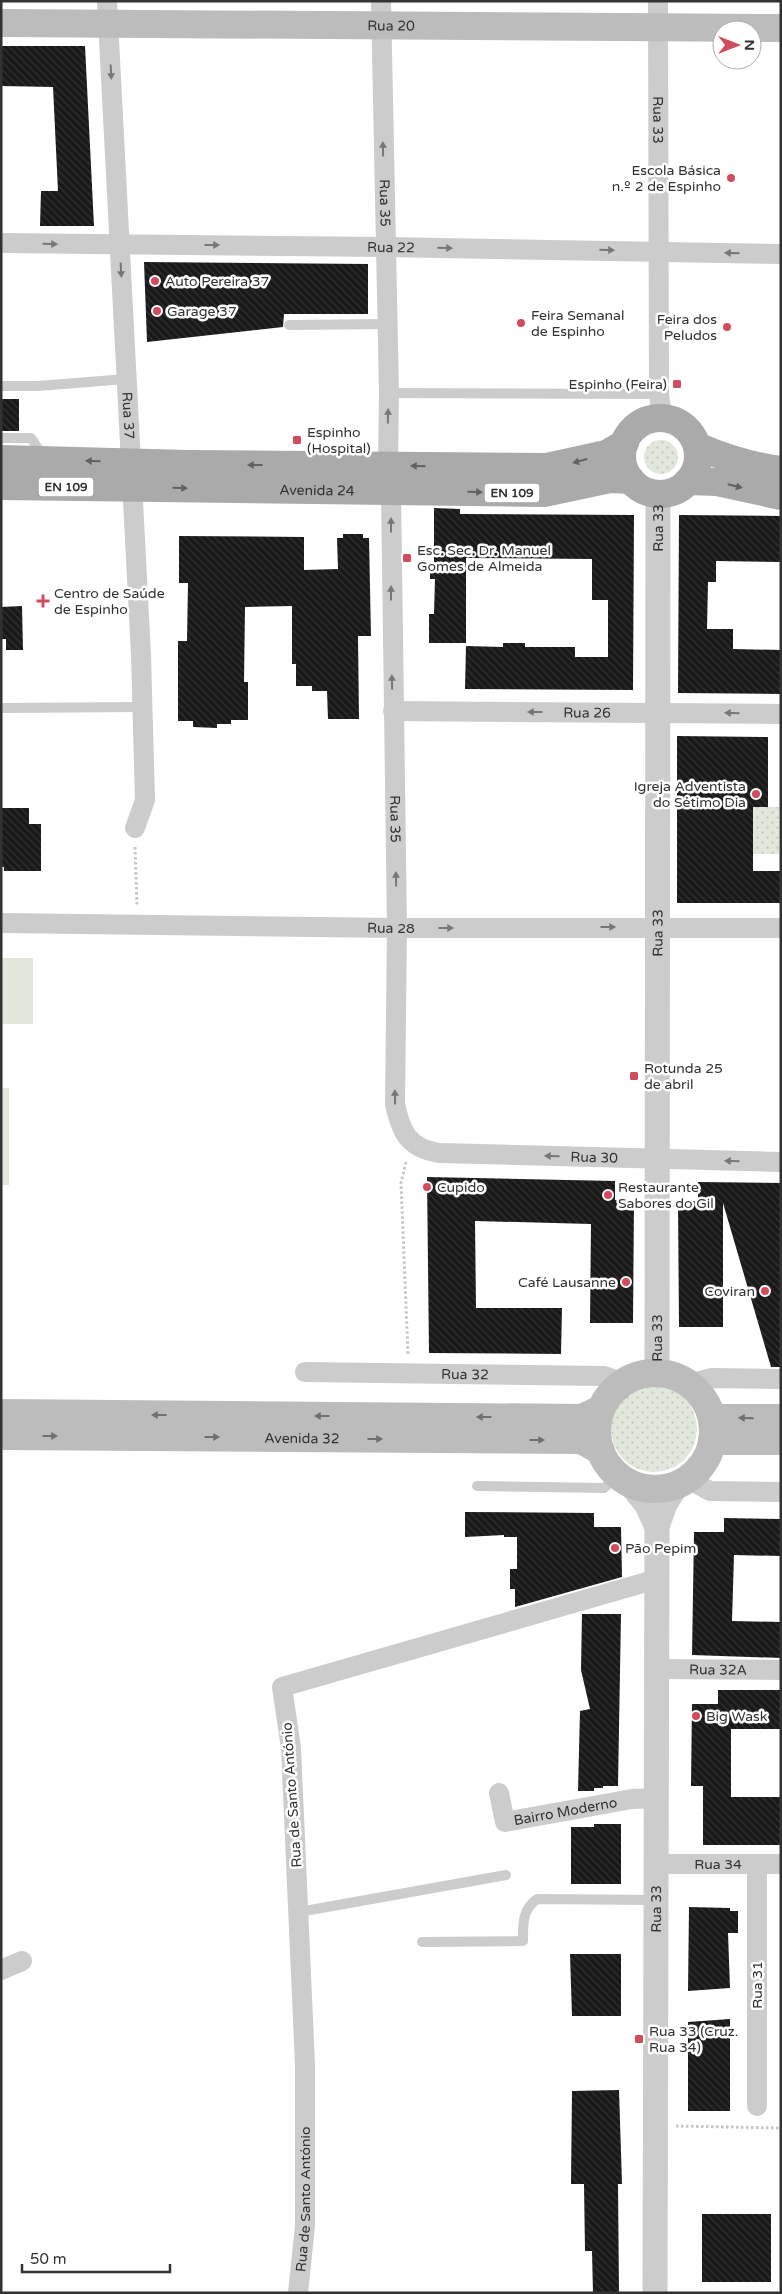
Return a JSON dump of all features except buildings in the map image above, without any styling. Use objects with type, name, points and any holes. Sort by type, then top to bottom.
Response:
[{"type":"main road","name":"Rua 20","points":[[1,22],[108,12],[658,14],[781,28]]},
{"type":"main road","name":"Avenida 24","points":[[1,486],[130,475],[390,478],[547,467],[606,454],[624,443],[630,432],[639,424],[650,419],[660,406]]},
{"type":"main road","points":[[658,494],[678,489],[688,482],[696,464],[697,446],[692,435],[684,426],[673,420],[660,406]]},
{"type":"main road","points":[[624,443],[622,456],[624,469],[631,480]]},
{"type":"main road","points":[[697,446],[748,466],[781,470]]},
{"type":"main road","name":"Avenida 24","points":[[1,459],[45,459],[130,475]]},
{"type":"main road","name":"Avenida 24","points":[[390,478],[544,493],[610,479],[631,480],[641,488],[658,494]]},
{"type":"main road","points":[[688,482],[717,482],[781,496]]},
{"type":"main road","points":[[657,1373],[672,1375],[690,1384],[707,1405],[712,1429],[708,1455],[700,1468],[683,1482],[662,1489],[644,1488],[624,1480],[608,1464],[601,1451],[597,1437],[601,1409],[610,1394],[622,1382],[637,1375],[657,1373]]},
{"type":"main road","name":"Avenida 32","points":[[1,1413],[582,1418],[601,1409]]},
{"type":"main road","points":[[712,1429],[781,1418]]},
{"type":"main road","points":[[712,1429],[781,1441]]},
{"type":"main road","name":"Avenida 32","points":[[1,1436],[581,1440],[601,1451]]},
{"type":"street","name":"Rua 37","points":[[108,12],[142,707],[145,800],[136,828]]},
{"type":"street","name":"Rua 35","points":[[381,14],[397,928],[395,1104],[400,1127],[411,1142]]},
{"type":"street","name":"Rua 33","points":[[658,14],[660,406]]},
{"type":"street","name":"Rua 22","points":[[1,243],[781,254]]},
{"type":"street","name":"Rua 33","points":[[657,1373],[658,494]]},
{"type":"street","name":"Rua 26","points":[[393,711],[781,714]]},
{"type":"street","name":"Rua 28","points":[[1,923],[397,928],[781,928]]},
{"type":"street","name":"Rua 30","points":[[411,1142],[426,1151],[439,1153],[781,1162]]},
{"type":"street","name":"Rua 32","points":[[305,1372],[604,1376],[622,1382]]},
{"type":"street","points":[[690,1384],[712,1378],[781,1379]]},
{"type":"street","name":"Rua 33","points":[[624,1480],[647,1505],[657,1527]]},
{"type":"street","name":"Rua 33","points":[[655,2293],[657,1527],[665,1504],[683,1482]]},
{"type":"street","points":[[683,1482],[710,1491],[781,1492]]},
{"type":"street","name":"Rua de Santo António","points":[[298,2293],[305,2226],[305,2065],[291,1748],[282,1687],[657,1579]]},
{"type":"street","name":"Rua 32A","points":[[656,1669],[781,1670]]},
{"type":"street","name":"Bairro Moderno","points":[[499,1792],[505,1822],[632,1799],[656,1798]]},
{"type":"street","name":"Rua 34","points":[[656,1864],[781,1864]]},
{"type":"street","name":"Rua 31","points":[[757,1864],[757,2106]]},
{"type":"street","points":[[1,1970],[22,1961]]},
{"type":"lane","points":[[289,325],[387,324]]},
{"type":"lane","points":[[1,386],[38,386],[126,379]]},
{"type":"lane","points":[[389,393],[660,406]]},
{"type":"lane","points":[[1,438],[31,438],[45,459]]},
{"type":"lane","points":[[1,708],[142,707]]},
{"type":"lane","points":[[477,1486],[604,1488],[624,1480]]},
{"type":"lane","points":[[299,1912],[506,1875]]},
{"type":"lane","points":[[422,1942],[523,1941],[524,1917],[528,1906],[537,1899],[656,1900]]},
{"type":"path","points":[[136,862],[137,903]]},
{"type":"path","points":[[409,1373],[401,1183],[411,1142]]},
{"type":"path","points":[[655,2125],[781,2128]]},
{"type":"shaded area","points":[[661,440],[668,441],[673,445],[677,450],[677,464],[673,469],[668,473],[661,474],[654,473],[649,469],[645,464],[644,457],[645,450],[649,445],[654,441]]},
{"type":"shaded area","points":[[753,807],[779,807],[779,854],[753,854]]},
{"type":"shaded area","points":[[1,958],[33,958],[33,1024],[1,1024]]},
{"type":"shaded area","points":[[1,1088],[9,1088],[9,1185],[1,1185]]},
{"type":"shaded area","points":[[646,1386],[662,1386],[671,1389],[685,1398],[694,1412],[697,1429],[694,1446],[685,1460],[671,1469],[662,1472],[646,1472],[630,1465],[618,1453],[611,1437],[611,1421],[618,1405],[630,1393]]},
{"type":"place","name":"Escola Básica n.º 2 de Espinho","points":[[731,178]]},
{"type":"place","name":"Auto Pereira 37","points":[[155,281]]},
{"type":"place","name":"Garage 37","points":[[157,311]]},
{"type":"place","name":"Feira Semanal de Espinho","points":[[521,323]]},
{"type":"place","name":"Feira dos Peludos","points":[[727,327]]},
{"type":"place","name":"Espinho (Feira)","points":[[677,384]]},
{"type":"place","name":"Espinho (Hospital)","points":[[297,440]]},
{"type":"place","name":"Esc. Sec. Dr. Manuel Gomes de Almeida","points":[[407,558]]},
{"type":"place","name":"Centro de Saúde de Espinho","points":[[43,601]]},
{"type":"place","name":"Igreja Adventista do Sétimo Dia","points":[[756,794]]},
{"type":"place","name":"Rotunda 25 de abril","points":[[634,1076]]},
{"type":"place","name":"Cupido","points":[[427,1187]]},
{"type":"place","name":"Restaurante Sabores do Gil","points":[[608,1195]]},
{"type":"place","name":"Café Lausanne","points":[[626,1282]]},
{"type":"place","name":"Coviran","points":[[765,1291]]},
{"type":"place","name":"Pão Pepim","points":[[615,1548]]},
{"type":"place","name":"Big Wask","points":[[696,1716]]},
{"type":"place","name":"Rua 33 (Cruz. Rua 34)","points":[[639,2039]]}]
